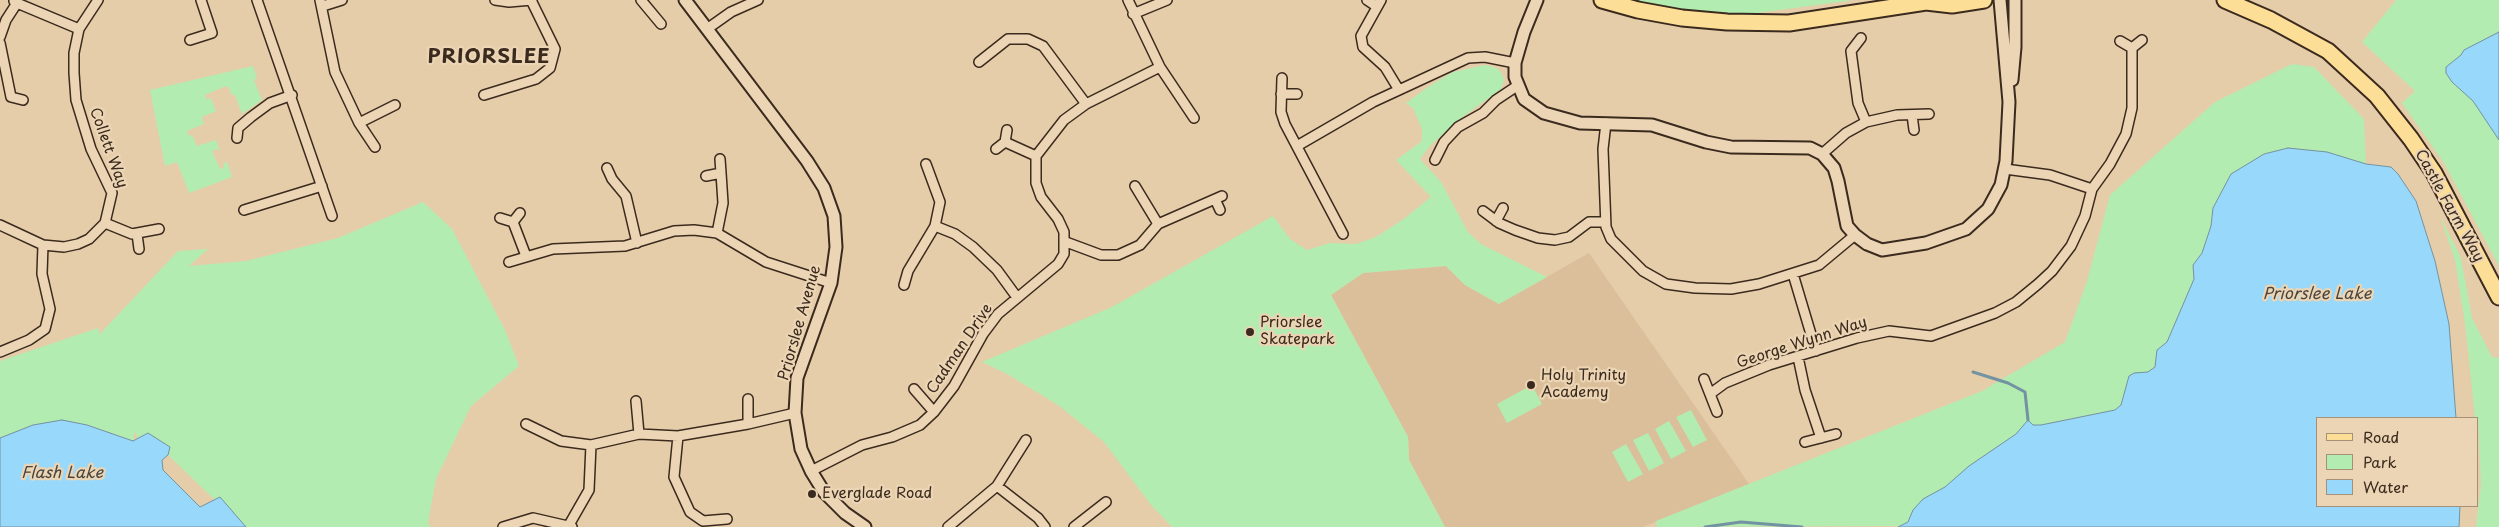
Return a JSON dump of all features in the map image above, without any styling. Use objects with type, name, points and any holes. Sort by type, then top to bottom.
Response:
[{"type":"main road","points":[[1602,0],[1668,16],[1789,23],[1927,1],[1952,5],[1984,0]]},
{"type":"main road","name":"Castle Farm Way","points":[[2225,0],[2271,20],[2328,52],[2377,96],[2411,139],[2434,173],[2499,297]]},
{"type":"street","name":"Collett Way","points":[[98,0],[79,29],[74,53],[76,100],[91,149],[112,193],[105,223]]},
{"type":"street","points":[[200,0],[214,43]]},
{"type":"street","points":[[257,0],[292,95],[332,216]]},
{"type":"street","points":[[342,0],[321,3],[335,72],[359,123],[375,147]]},
{"type":"street","points":[[484,95],[536,79],[550,68],[555,49],[544,31],[532,0],[509,2],[495,0]]},
{"type":"street","points":[[641,0],[661,24]]},
{"type":"street","name":"Priorslee Avenue","points":[[686,0],[807,162],[824,188],[834,216],[836,247],[831,283],[797,378],[795,413],[801,449],[811,471],[824,492],[845,513],[866,527]]},
{"type":"street","points":[[707,29],[731,12],[758,0]]},
{"type":"street","points":[[1128,0],[1133,14],[1160,67],[1194,118]]},
{"type":"street","points":[[1133,14],[1167,0]]},
{"type":"street","points":[[1367,0],[1379,3],[1361,36],[1363,47],[1385,67],[1399,90]]},
{"type":"street","points":[[1537,0],[1524,32],[1515,63],[1517,86],[1524,99],[1544,113],[1580,123],[1658,126],[1706,142],[1731,147],[1798,146],[1810,148],[1822,154],[1836,174],[1847,226],[1855,235],[1868,244],[1882,250],[1926,243],[1966,229],[1988,209],[2001,185],[2005,169],[2015,47],[2015,0]]},
{"type":"street","points":[[2000,0],[2009,102]]},
{"type":"street","points":[[0,37],[15,1],[79,29]]},
{"type":"street","points":[[190,40],[212,33]]},
{"type":"street","points":[[1861,38],[1851,51],[1858,103],[1866,122]]},
{"type":"street","points":[[978,62],[1008,39],[1028,39],[1043,46],[1086,104]]},
{"type":"street","points":[[2120,41],[2132,48],[2142,40]]},
{"type":"street","points":[[0,43],[11,97],[23,100]]},
{"type":"street","name":"George Wynn Way","points":[[1710,394],[1725,383],[1750,372],[1857,338],[1889,331],[1931,336],[1995,313],[2016,302],[2052,271],[2070,246],[2085,216],[2092,189],[2120,148],[2126,134],[2132,108],[2132,48]]},
{"type":"street","points":[[1296,146],[1373,102],[1468,58],[1485,57],[1515,63]]},
{"type":"street","points":[[1160,67],[1086,104],[1064,120],[1036,156],[1036,183],[1041,197],[1058,219],[1066,242],[1101,255],[1118,255],[1140,244],[1158,224],[1219,198],[1220,210]]},
{"type":"street","points":[[1282,78],[1282,112],[1285,124],[1343,234]]},
{"type":"street","points":[[1435,160],[1444,142],[1458,126],[1483,114],[1496,100],[1517,86]]},
{"type":"street","points":[[1281,94],[1297,94]]},
{"type":"street","points":[[237,138],[238,128],[270,103],[292,95]]},
{"type":"street","points":[[359,123],[395,105]]},
{"type":"street","points":[[1822,154],[1846,133],[1866,122],[1929,114]]},
{"type":"street","points":[[1912,115],[1914,130]]},
{"type":"street","points":[[1606,123],[1603,149],[1604,222],[1611,239],[1621,250],[1643,271],[1666,284],[1695,288],[1731,289],[1759,284],[1819,265],[1855,235]]},
{"type":"street","points":[[229,126],[238,128]]},
{"type":"street","points":[[996,149],[1005,142],[1007,130]]},
{"type":"street","points":[[1005,142],[1036,156]]},
{"type":"street","points":[[717,233],[724,203],[720,159]]},
{"type":"street","points":[[904,285],[908,270],[935,226],[940,202],[926,164]]},
{"type":"street","points":[[607,168],[612,179],[626,196],[637,243]]},
{"type":"street","points":[[2005,169],[2050,175],[2092,189]]},
{"type":"street","points":[[706,176],[721,173]]},
{"type":"street","points":[[244,210],[322,186]]},
{"type":"street","points":[[1135,186],[1158,224]]},
{"type":"street","points":[[1496,221],[1503,208]]},
{"type":"street","points":[[1483,211],[1496,221],[1538,238],[1555,240],[1569,237],[1589,222],[1604,222]]},
{"type":"street","points":[[513,222],[520,213]]},
{"type":"street","points":[[500,218],[513,222]]},
{"type":"street","points":[[513,222],[526,256]]},
{"type":"street","points":[[0,225],[43,245],[64,247],[78,244],[94,236],[105,223],[132,234],[159,228]]},
{"type":"street","points":[[935,226],[955,234],[973,247],[997,270],[1016,296]]},
{"type":"street","points":[[509,262],[566,247],[616,248],[674,231],[694,230],[717,233],[766,262],[831,283]]},
{"type":"street","points":[[137,234],[139,249]]},
{"type":"street","name":"Cadman Drive","points":[[811,471],[862,445],[892,437],[920,425],[934,412],[954,386],[983,334],[998,314],[1016,296],[1058,264],[1064,254],[1066,242]]},
{"type":"street","points":[[0,352],[29,340],[44,329],[50,309],[42,274],[43,245]]},
{"type":"street","points":[[1794,274],[1816,352]]},
{"type":"street","points":[[1798,357],[1805,390],[1821,438]]},
{"type":"street","points":[[1704,379],[1717,412]]},
{"type":"street","points":[[914,389],[934,412]]},
{"type":"street","points":[[748,400],[748,424]]},
{"type":"street","points":[[636,401],[639,434]]},
{"type":"street","points":[[526,424],[561,441],[591,445],[639,434],[678,436],[748,424],[795,413]]},
{"type":"street","points":[[1805,442],[1836,434]]},
{"type":"street","points":[[678,436],[674,477],[690,512],[703,521],[727,519]]},
{"type":"street","points":[[948,527],[997,486],[1026,440]]},
{"type":"street","points":[[503,527],[533,518],[570,526],[589,490],[591,445]]},
{"type":"street","points":[[997,486],[1038,518],[1045,527]]},
{"type":"street","points":[[1074,527],[1106,502]]},
{"type":"shaded area","name":"Holy Trinity Academy","points":[[1589,253],[1749,484],[1643,527],[1445,527],[1409,460],[1408,437],[1331,295],[1363,273],[1446,266],[1465,285],[1499,304]]},
{"type":"green space","points":[[1628,0],[1854,0],[1750,14],[1665,11]]},
{"type":"green space","points":[[2396,0],[2499,0],[2499,266],[2444,163],[2402,103],[2415,91],[2362,42]]},
{"type":"green space","points":[[2292,64],[2314,67],[2364,119],[2366,164],[2327,152],[2288,148],[2264,154],[2231,174],[2213,208],[2211,226],[2202,253],[2193,265],[2194,279],[2167,342],[2157,350],[2155,366],[2148,372],[2134,373],[2129,376],[2121,405],[2115,410],[2041,425],[2033,425],[2028,421],[2016,434],[1913,510],[1909,522],[1903,526],[1657,527],[1656,521],[1982,391],[2065,342],[2087,281],[2110,195],[2215,102]]},
{"type":"green space","points":[[1485,65],[1497,68],[1502,74],[1504,80],[1501,89],[1457,121],[1430,146],[1420,159],[1441,182],[1468,232],[1481,244],[1547,277],[1499,304],[1465,285],[1446,266],[1363,273],[1331,295],[1408,437],[1409,460],[1445,527],[1172,527],[1151,505],[1104,442],[1058,405],[1007,374],[982,362],[1112,307],[1273,216],[1290,239],[1307,250],[1330,243],[1356,244],[1376,237],[1405,218],[1431,197],[1396,160],[1422,141],[1422,129],[1413,108],[1406,103],[1453,72]]},
{"type":"green space","points":[[253,66],[257,78],[254,80],[262,100],[242,114],[235,95],[232,95],[226,86],[205,95],[207,100],[211,98],[216,111],[202,117],[204,124],[187,131],[189,136],[192,135],[197,146],[216,140],[220,151],[217,149],[212,151],[220,169],[224,168],[223,164],[227,162],[232,177],[189,193],[177,162],[165,166],[150,90]]},
{"type":"green space","points":[[423,202],[452,229],[505,330],[519,366],[471,406],[436,479],[428,522],[430,527],[246,527],[220,498],[215,500],[168,455],[170,447],[148,433],[138,439],[135,431],[133,441],[87,425],[62,420],[33,425],[0,438],[0,361],[98,328],[100,334],[178,251],[208,249],[189,266],[246,261],[338,238]]},
{"type":"green space","points":[[2440,216],[2461,258],[2472,318],[2492,357],[2499,358],[2499,527],[2476,527],[2481,485],[2479,417],[2475,417],[2465,323],[2455,260]]},
{"type":"green space","points":[[1532,385],[1542,404],[1507,423],[1497,404]]},
{"type":"green space","points":[[1691,410],[1707,440],[1693,447],[1676,417]]},
{"type":"green space","points":[[1669,421],[1686,451],[1671,459],[1655,429]]},
{"type":"green space","points":[[1648,433],[1664,463],[1649,471],[1633,440]]},
{"type":"green space","points":[[1626,444],[1643,474],[1628,482],[1612,452]]},
{"type":"water","points":[[2499,32],[2499,140],[2473,101],[2452,82],[2446,73],[2446,67],[2461,55],[2464,50]]},
{"type":"water","name":"Priorslee Lake","points":[[2288,148],[2327,152],[2366,164],[2391,167],[2416,201],[2435,261],[2449,324],[2456,417],[2316,417],[2316,507],[2460,507],[2459,527],[1898,527],[1908,522],[1913,510],[1923,499],[1945,487],[1969,466],[2016,434],[2028,420],[2033,425],[2041,425],[2115,410],[2121,405],[2129,376],[2134,373],[2148,372],[2155,367],[2157,350],[2167,342],[2194,279],[2193,265],[2202,253],[2211,226],[2213,208],[2231,174],[2264,154]]},
{"type":"water","name":"Flash Lake","points":[[62,420],[87,425],[133,441],[148,433],[170,447],[168,455],[162,460],[163,470],[200,507],[220,497],[246,527],[0,527],[0,438],[33,425]]},
{"type":"waterway","points":[[1973,372],[2008,383],[2025,392],[2028,420]]},
{"type":"waterway","points":[[1705,527],[1741,522],[1802,527]]},
{"type":"place","name":"Priorslee Skatepark","points":[[1250,332]]},
{"type":"place","name":"Holy Trinity Academy","points":[[1531,385]]},
{"type":"place","name":"Everglade Road","points":[[812,494]]},
{"type":"district","name":"PRIORSLEE","points":[[489,57]]}]
